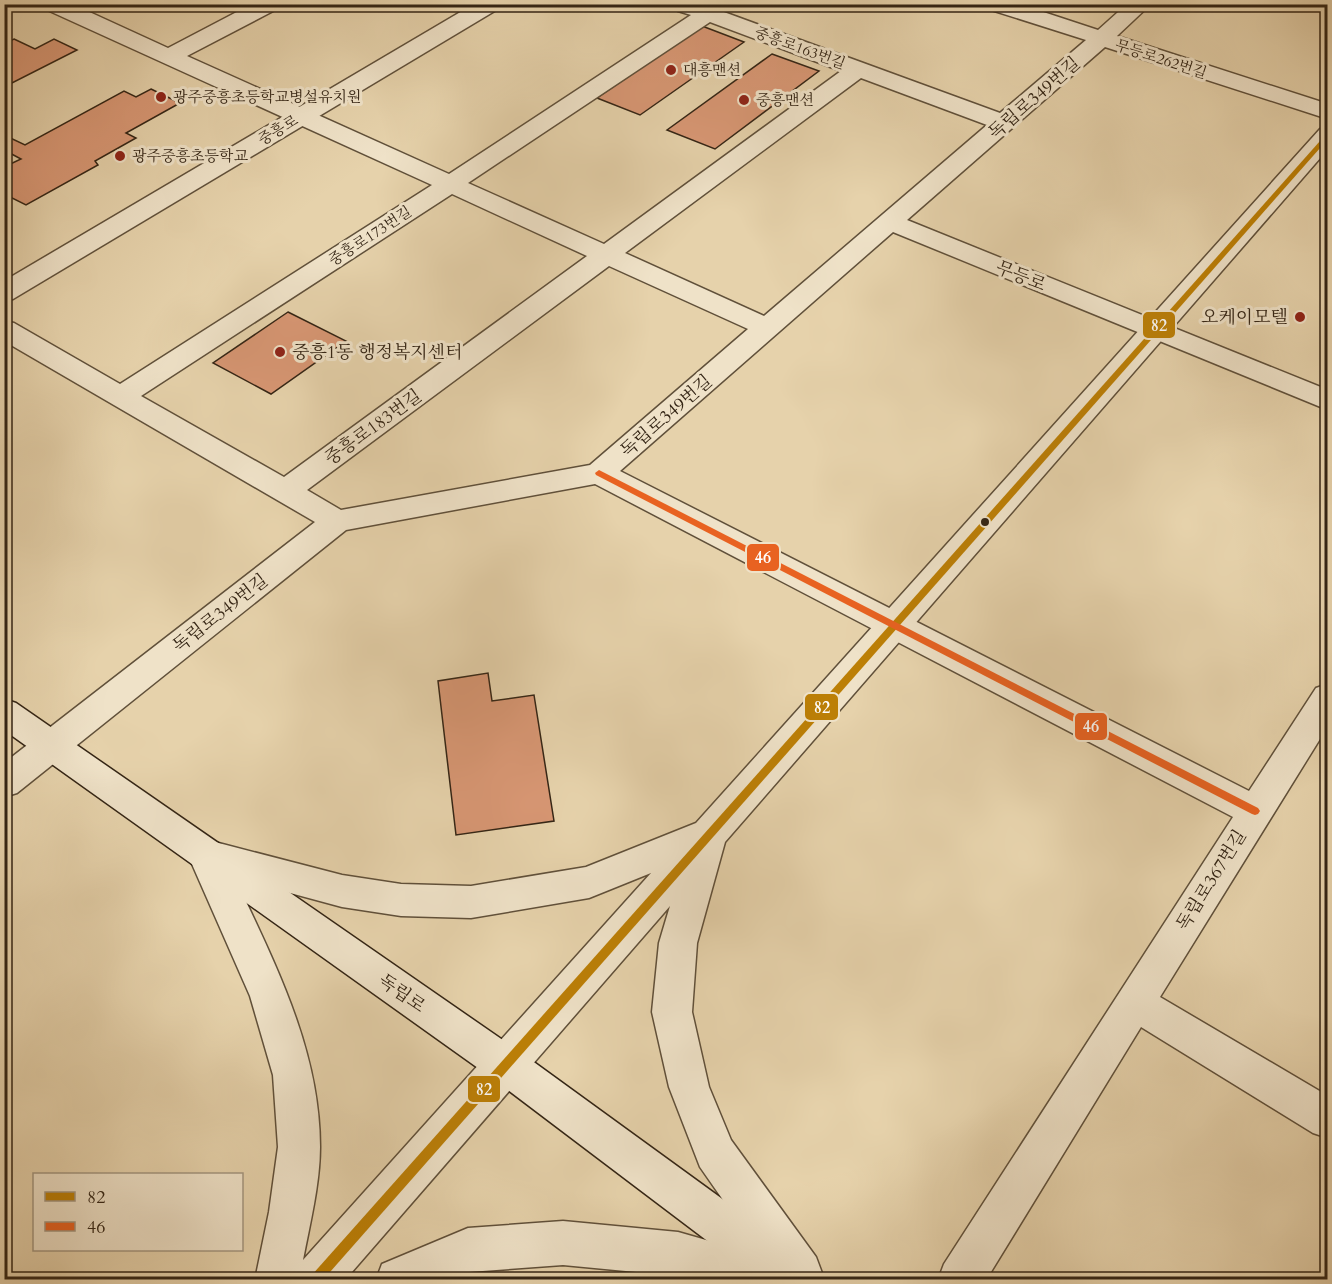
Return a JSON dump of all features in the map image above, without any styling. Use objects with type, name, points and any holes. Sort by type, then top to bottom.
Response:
[{"type":"street","points":[[53,4],[768,328]]},
{"type":"street","points":[[168,57],[270,4]]},
{"type":"street","name":"중흥로","points":[[4,292],[490,4]]},
{"type":"street","name":"중흥로163번길","points":[[681,4],[1005,123]]},
{"type":"street","name":"무등로262번길","points":[[996,4],[1328,112]]},
{"type":"street","name":"독립로349번길","points":[[4,783],[337,521],[599,473],[1142,4]]},
{"type":"street","name":"중흥로173번길","points":[[121,396],[450,184],[707,14]]},
{"type":"street","name":"중흥로163번길","points":[[606,255],[858,69]]},
{"type":"street","points":[[315,1280],[1152,329],[1328,134]]},
{"type":"street","name":"무등로","points":[[890,222],[1328,401]]},
{"type":"street","name":"중흥로183번길","points":[[286,491],[606,255]]},
{"type":"street","points":[[4,329],[337,521]]},
{"type":"street","points":[[599,473],[1255,811]]},
{"type":"street","name":"독립로367번길","points":[[960,1280],[1328,697]]},
{"type":"street","name":"독립로","points":[[4,712],[506,1065],[796,1280]]},
{"type":"street","points":[[206,855],[342,891],[401,900],[471,902],[589,882],[709,833]]},
{"type":"street","points":[[709,833],[678,943],[672,1012],[689,1087],[715,1153],[804,1280]]},
{"type":"street","points":[[206,855],[270,996],[293,1075],[299,1147],[291,1212],[277,1280]]},
{"type":"street","points":[[1134,1002],[1328,1119]]},
{"type":"street","points":[[398,1280],[468,1250],[563,1243],[678,1254],[768,1280]]},
{"type":"building","name":"대흥맨션","points":[[702,26],[744,42],[640,115],[597,98]]},
{"type":"building","points":[[14,39],[35,49],[54,39],[77,50],[4,87],[4,44]]},
{"type":"building","name":"중흥맨션","points":[[772,54],[819,71],[715,149],[667,130]]},
{"type":"building","points":[[151,89],[180,103],[126,133],[136,138],[95,161],[98,165],[26,205],[4,194],[4,167],[21,159],[4,150],[4,135],[25,145],[124,91],[136,97]]},
{"type":"building","name":"중흥1동 행정복지센터","points":[[288,312],[346,341],[271,394],[213,363]]},
{"type":"building","points":[[488,673],[492,701],[534,695],[554,821],[456,835],[438,681]]},
{"type":"transit line","name":"82","points":[[315,1280],[1328,134]]},
{"type":"transit line","name":"46","points":[[599,473],[1255,811]]},
{"type":"place","name":"대흥맨션","points":[[671,70]]},
{"type":"place","name":"광주중흥초등학교병설유치원","points":[[161,97]]},
{"type":"place","name":"중흥맨션","points":[[744,100]]},
{"type":"place","name":"광주중흥초등학교","points":[[120,156]]},
{"type":"place","name":"오케이모텔","points":[[1300,317]]},
{"type":"place","name":"중흥1동 행정복지센터","points":[[280,352]]}]
